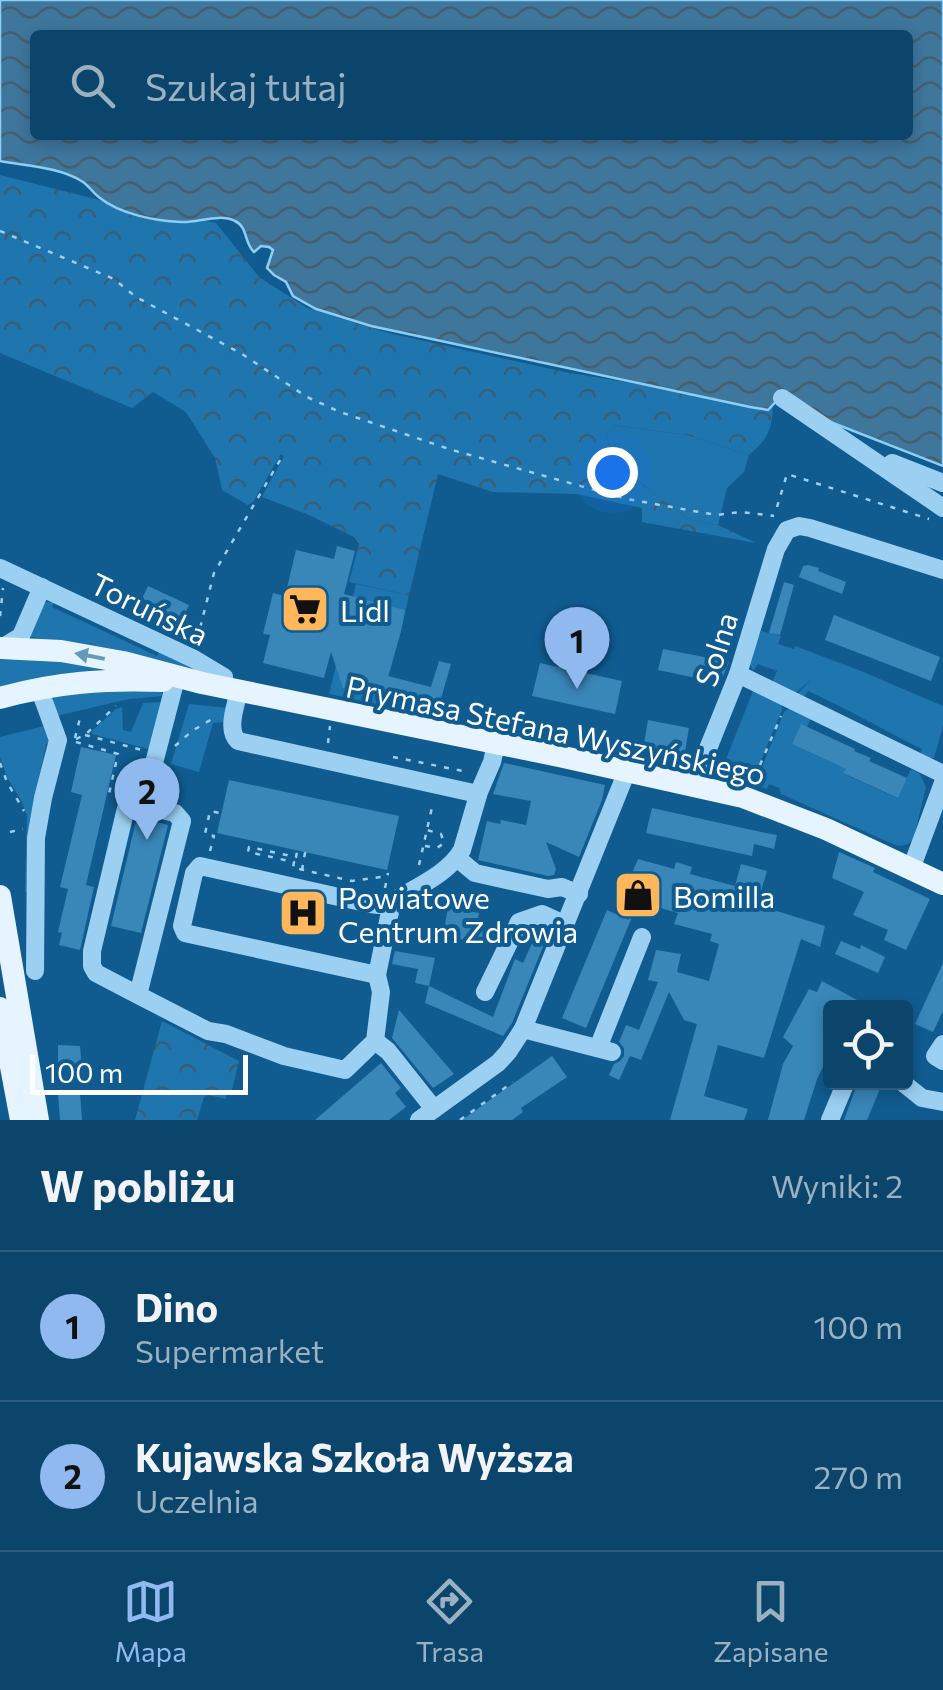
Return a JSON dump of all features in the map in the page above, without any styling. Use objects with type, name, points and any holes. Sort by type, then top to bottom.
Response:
[{"type":"main road","name":"Prymasa Stefana Wyszyńskiego","points":[[1,648],[82,654],[225,693],[496,744],[743,797],[788,812],[943,884]]},
{"type":"main road","name":"Prymasa Stefana Wyszyńskiego","points":[[0,698],[93,680],[176,678]]},
{"type":"main road","points":[[0,896],[38,1120]]},
{"type":"main road","points":[[0,1008],[21,1120]]},
{"type":"street","points":[[782,398],[943,508]]},
{"type":"street","points":[[857,449],[943,483]]},
{"type":"street","points":[[780,523],[810,528],[943,570]]},
{"type":"street","name":"Solna","points":[[693,786],[738,674],[780,523]]},
{"type":"street","name":"Toruńska","points":[[0,568],[194,658],[224,677],[232,733],[238,741],[482,785]]},
{"type":"street","name":"Toruńska","points":[[1,648],[22,636],[42,587]]},
{"type":"street","points":[[738,674],[943,774]]},
{"type":"street","points":[[137,804],[164,753],[176,678]]},
{"type":"street","points":[[35,971],[36,838],[58,740],[39,688]]},
{"type":"street","points":[[376,975],[185,932],[182,926],[197,867],[370,904],[392,902],[457,858],[496,744]]},
{"type":"street","points":[[374,1040],[388,1051],[426,1114],[508,1052],[524,1030],[627,772]]},
{"type":"street","points":[[911,869],[943,784]]},
{"type":"street","points":[[138,994],[182,820],[175,813],[137,804],[126,808],[91,962],[96,974],[208,1031],[284,1056],[345,1070],[374,1040],[381,992],[376,975],[392,902]]},
{"type":"street","points":[[457,858],[475,874],[548,889],[562,887],[579,894]]},
{"type":"street","points":[[485,992],[519,922],[542,914],[566,925]]},
{"type":"street","points":[[524,1030],[605,1050],[642,938]]},
{"type":"street","points":[[943,1044],[935,1056],[943,1062]]},
{"type":"street","points":[[830,1120],[843,1090]]},
{"type":"street","points":[[912,1090],[922,1098],[943,1102],[930,1120]]},
{"type":"path","points":[[0,231],[114,279],[136,297],[242,354],[306,397],[340,412],[452,450],[626,499],[716,515],[741,512],[780,523]]},
{"type":"path","points":[[196,646],[212,578],[283,455]]},
{"type":"path","points":[[777,507],[787,474],[943,523]]},
{"type":"path","points":[[85,735],[164,753],[203,723],[225,693]]},
{"type":"path","points":[[81,714],[76,739],[116,706]]},
{"type":"path","points":[[760,765],[781,716]]},
{"type":"path","points":[[327,744],[331,723]]},
{"type":"path","points":[[75,742],[118,754],[109,794],[137,804]]},
{"type":"path","points":[[380,755],[482,785]]},
{"type":"path","points":[[418,874],[433,803]]},
{"type":"path","points":[[206,867],[214,836],[205,834],[210,811],[220,813]]},
{"type":"path","points":[[10,832],[23,829],[20,822]]},
{"type":"path","points":[[424,846],[437,848],[444,842],[441,834],[427,830]]},
{"type":"path","points":[[302,870],[306,854],[297,852],[296,857],[249,847],[248,852],[294,862],[293,868],[302,870],[352,881],[388,876]]},
{"type":"path","points":[[460,1120],[513,1082]]},
{"type":"green space","points":[[0,175],[111,203],[216,223],[259,277],[307,308],[388,333],[565,372],[773,407],[767,434],[749,455],[687,435],[613,425],[607,438],[619,466],[688,519],[718,525],[756,543],[642,522],[642,508],[577,494],[493,492],[438,474],[409,595],[349,582],[359,544],[354,537],[262,497],[284,456],[281,454],[248,505],[222,490],[215,458],[186,412],[153,392],[132,408],[0,353]]},
{"type":"green space","points":[[612,425],[687,435],[749,455],[744,472],[727,488],[718,525],[688,519],[619,466],[607,438]]},
{"type":"green space","points":[[356,584],[409,595],[381,705],[329,694]]},
{"type":"green space","points":[[54,602],[52,607],[157,656],[161,648],[195,669],[32,637],[41,605]]},
{"type":"green space","points":[[761,631],[781,636],[778,644],[794,649],[795,646],[943,706],[943,726],[934,758],[919,758],[922,749],[808,691],[803,700],[795,696],[813,678],[793,695],[771,685],[777,671],[758,664],[753,671],[749,662]]},
{"type":"green space","points":[[36,658],[109,668],[53,675],[0,689],[0,660]]},
{"type":"green space","points":[[161,691],[163,696],[129,699],[56,716],[52,700],[57,693]]},
{"type":"green space","points":[[753,691],[781,703],[782,710],[751,784],[708,771],[721,772]]},
{"type":"green space","points":[[165,702],[152,750],[92,734],[122,707],[123,730],[131,732],[143,703]]},
{"type":"green space","points":[[189,704],[229,708],[226,722],[213,723],[199,772],[171,764]]},
{"type":"green space","points":[[790,708],[811,718],[807,727],[801,725],[792,744],[846,769],[844,774],[897,798],[911,769],[920,774],[926,787],[910,842],[895,845],[781,794],[779,788],[755,785],[784,712]]},
{"type":"green space","points":[[48,725],[52,741],[46,744],[34,806],[25,892],[27,816],[0,757],[0,737]]},
{"type":"green space","points":[[162,1021],[239,1061],[226,1099],[204,1097],[197,1120],[135,1120]]},
{"type":"water","points":[[0,0],[943,0],[943,466],[828,421],[783,394],[768,410],[750,407],[371,326],[316,309],[293,296],[286,282],[267,268],[273,250],[261,246],[254,252],[235,221],[222,218],[181,222],[138,216],[108,204],[74,177],[0,161]]},
{"type":"building","points":[[337,546],[355,551],[344,594],[405,610],[388,676],[431,687],[439,661],[451,664],[436,716],[343,688],[331,652],[324,678],[263,663],[270,635],[263,634],[273,593],[285,596],[296,550],[334,559]]},
{"type":"building","points":[[803,566],[846,582],[842,594],[799,577]]},
{"type":"building","points":[[784,582],[794,585],[780,635],[769,633]]},
{"type":"building","points":[[148,586],[189,605],[179,627],[138,607]]},
{"type":"building","points":[[834,615],[940,657],[931,681],[825,640]]},
{"type":"building","points":[[663,649],[729,662],[720,683],[658,670]]},
{"type":"building","points":[[540,663],[622,681],[615,714],[532,696]]},
{"type":"building","points":[[648,720],[689,728],[684,757],[643,749]]},
{"type":"building","points":[[801,724],[907,778],[898,798],[792,744]]},
{"type":"building","points":[[81,747],[116,755],[86,885],[94,887],[80,950],[59,945],[62,933],[58,932],[68,889],[60,887],[82,795],[71,792]]},
{"type":"building","points":[[504,763],[605,785],[579,857],[546,842],[556,869],[554,875],[478,860],[487,821],[526,825],[531,801],[493,794]]},
{"type":"building","points":[[229,780],[399,816],[387,870],[217,833]]},
{"type":"building","points":[[652,808],[777,835],[774,849],[754,844],[752,856],[646,833]]},
{"type":"building","points":[[137,817],[168,825],[141,933],[111,926]]},
{"type":"building","points":[[839,852],[930,899],[906,950],[884,940],[888,930],[853,915],[864,892],[832,878]]},
{"type":"building","points":[[638,859],[674,869],[676,862],[692,867],[690,874],[735,886],[741,864],[767,871],[757,905],[825,926],[820,947],[801,939],[764,1058],[718,1045],[704,1096],[748,1109],[744,1120],[670,1120],[697,1024],[684,1020],[669,992],[641,1060],[630,1056],[619,1080],[609,1075],[624,1056],[619,1042],[626,1025],[639,1030],[658,982],[648,980],[656,950],[681,954],[677,972],[709,981],[719,944],[710,941],[712,934],[674,924],[678,913],[637,905],[586,1028],[562,1018],[607,910],[629,920],[623,884],[627,885]]},
{"type":"building","points":[[448,908],[479,913],[477,923],[486,927],[480,944],[443,935]]},
{"type":"building","points":[[539,928],[549,932],[503,1036],[425,1003],[429,986],[493,1017],[515,959],[523,963]]},
{"type":"building","points":[[841,941],[860,949],[861,945],[885,957],[878,973],[835,954]]},
{"type":"building","points":[[395,951],[435,958],[429,986],[415,983],[418,969],[392,964]]},
{"type":"building","points":[[943,963],[943,1011],[933,1032],[915,1024]]},
{"type":"building","points":[[822,981],[857,1000],[823,1000],[823,1067],[804,1120],[768,1120],[783,1064],[793,1046],[783,1037],[809,989],[817,992]]},
{"type":"building","points":[[399,1010],[454,1074],[433,1088],[392,1038]]},
{"type":"building","points":[[58,1045],[80,1046],[82,1069],[58,1069]]},
{"type":"building","points":[[552,1056],[567,1077],[521,1108],[523,1112],[512,1120],[462,1120]]},
{"type":"building","points":[[381,1063],[401,1088],[395,1093],[406,1107],[389,1120],[315,1120]]},
{"type":"building","points":[[855,1090],[880,1090],[867,1120],[844,1120]]},
{"type":"building","points":[[80,1093],[82,1120],[60,1120],[58,1094]]},
{"type":"place","name":"Lidl","points":[[305,609]]},
{"type":"place","name":"Dino","points":[[577,689]]},
{"type":"place","name":"Kujawska Szkoła Wyższa","points":[[147,840]]},
{"type":"place","name":"Bomilla","points":[[638,895]]},
{"type":"place","name":"Powiatowe Centrum Zdrowia","points":[[303,913]]}]
